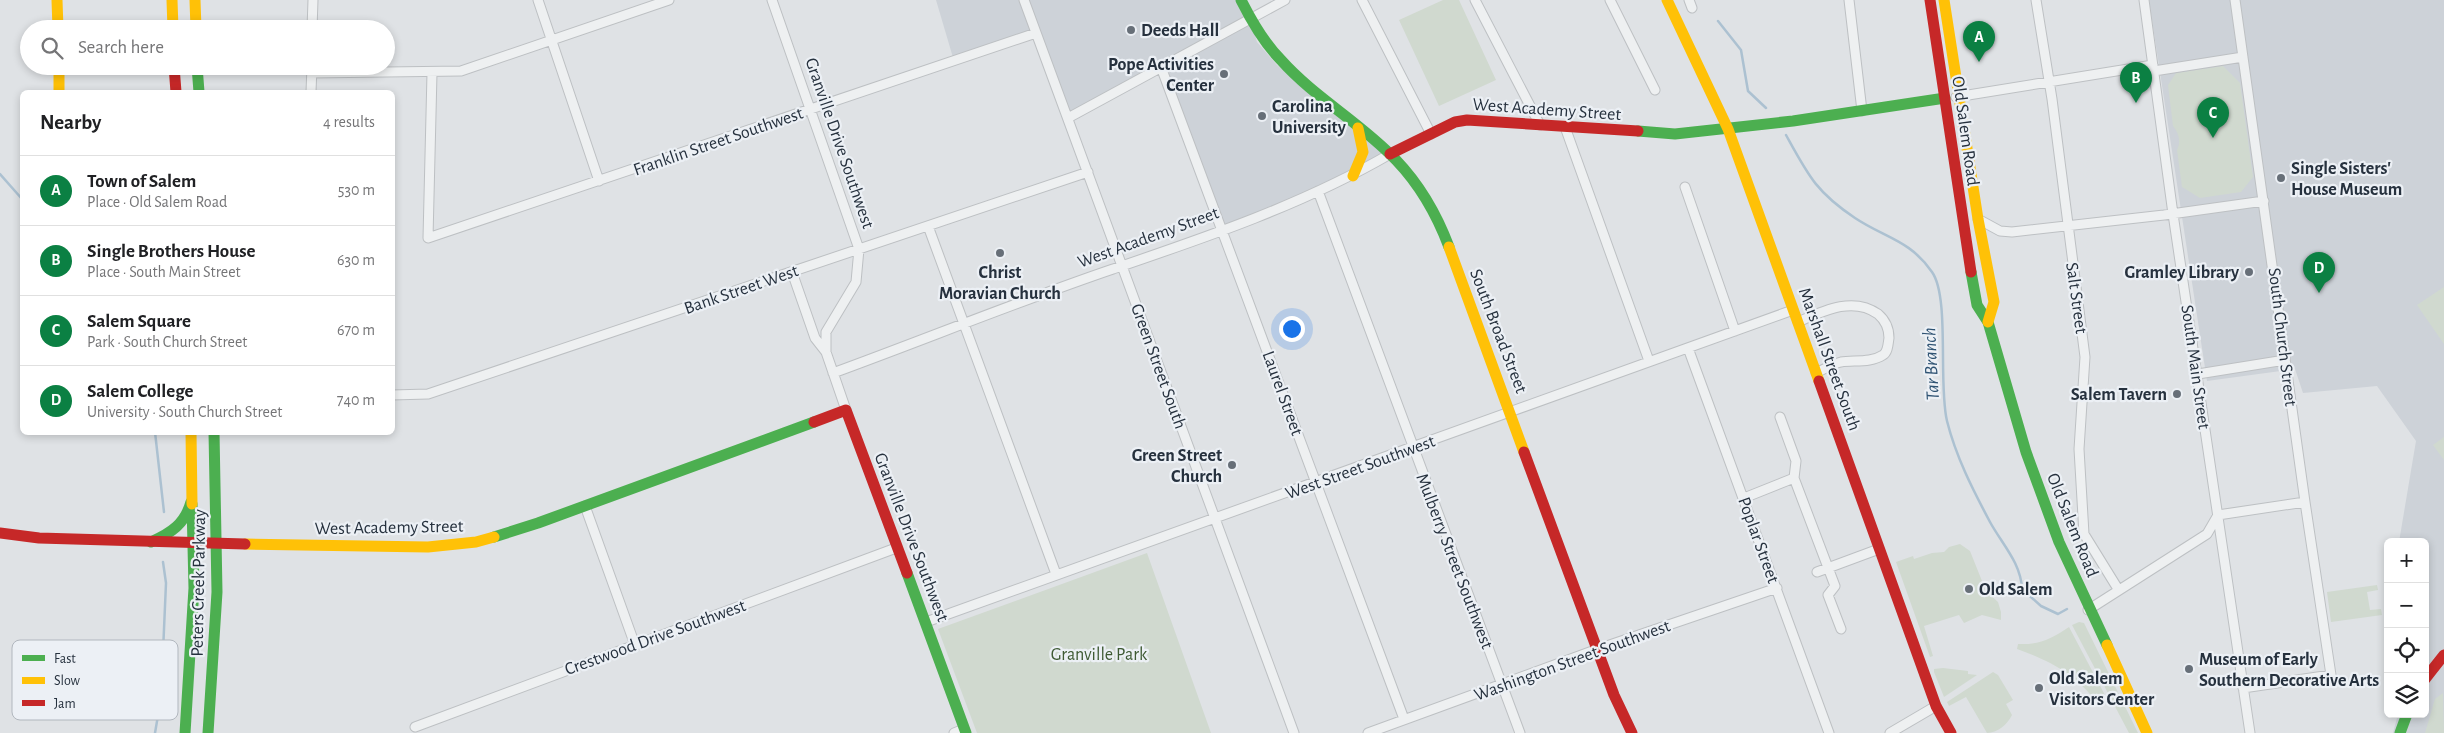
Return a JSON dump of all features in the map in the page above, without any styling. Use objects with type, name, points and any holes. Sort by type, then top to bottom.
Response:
[{"type":"street","points":[[57,0],[58,20]]},
{"type":"street","points":[[172,0],[173,20]]},
{"type":"street","points":[[194,0],[195,20]]},
{"type":"street","points":[[312,20],[313,0]]},
{"type":"street","points":[[538,0],[599,181]]},
{"type":"street","points":[[395,72],[432,73],[461,71],[669,0]]},
{"type":"street","name":"Granville Drive Southwest","points":[[772,0],[859,249],[859,267],[856,282],[826,332],[826,352]]},
{"type":"street","name":"Green Street South","points":[[1024,0],[1294,733]]},
{"type":"street","name":"South Broad Street","points":[[1241,0],[1250,18],[1280,60],[1390,154],[1425,196],[1443,231],[1614,694],[1632,733]]},
{"type":"street","points":[[1068,118],[1284,0]]},
{"type":"street","points":[[1362,0],[1431,134]]},
{"type":"street","points":[[1475,0],[1540,125]]},
{"type":"street","points":[[1610,0],[1655,90]]},
{"type":"street","name":"Marshall Street South","points":[[1667,0],[1728,129],[1936,706],[1951,733]]},
{"type":"street","points":[[1849,0],[1862,111]]},
{"type":"street","name":"Old Salem Road","points":[[1930,0],[1960,216],[1977,305],[1988,322],[2026,452],[2059,542],[2088,610],[2147,733]]},
{"type":"street","name":"Old Salem Road","points":[[1944,0],[1978,219],[1994,302],[1988,322]]},
{"type":"street","name":"Salt Street","points":[[2036,0],[2052,99],[2085,356],[2079,449],[2084,534],[2118,589]]},
{"type":"street","name":"South Main Street","points":[[2144,0],[2173,214],[2250,733]]},
{"type":"street","name":"South Church Street","points":[[2235,0],[2304,502],[2331,674],[2243,688]]},
{"type":"street","name":"Franklin Street Southwest","points":[[432,73],[428,238],[1036,33]]},
{"type":"street","name":"West Academy Street","points":[[833,373],[1222,229],[1318,191],[1353,176],[1390,154],[1455,122],[1467,120],[1675,134],[1728,129],[1862,111],[2048,82],[2242,57]]},
{"type":"street","name":"Laurel Street","points":[[1160,67],[1404,720]]},
{"type":"street","points":[[59,75],[60,90]]},
{"type":"street","points":[[175,75],[176,90]]},
{"type":"street","points":[[198,75],[199,90]]},
{"type":"street","points":[[311,75],[311,90]]},
{"type":"street","points":[[1565,127],[1649,361]]},
{"type":"street","points":[[1353,176],[1362,164],[1364,150],[1358,128]]},
{"type":"street","name":"Bank Street West","points":[[395,395],[428,394],[1088,172]]},
{"type":"street","points":[[1685,187],[1735,331]]},
{"type":"street","name":"Mulberry Street Southwest","points":[[1318,191],[1520,733]]},
{"type":"street","points":[[1978,219],[2000,231],[2067,226],[2173,214],[2264,201]]},
{"type":"street","points":[[928,226],[1056,574]]},
{"type":"street","name":"Granville Drive Southwest","points":[[792,272],[816,338],[826,352],[896,548],[926,622],[961,732]]},
{"type":"street","points":[[1798,322],[1839,306],[1852,306],[1866,307],[1880,316],[1886,324],[1889,340],[1886,352],[1882,356],[1839,363],[1816,373]]},
{"type":"street","name":"West Street Southwest","points":[[926,622],[1793,310]]},
{"type":"street","name":"Poplar Street","points":[[1688,348],[1829,733]]},
{"type":"street","points":[[2198,374],[2285,360]]},
{"type":"street","name":"West Academy Street","points":[[0,533],[39,538],[354,548],[461,544],[504,535],[846,410]]},
{"type":"street","points":[[1780,417],[1796,461],[1794,478],[1835,586],[1828,596],[1841,629]]},
{"type":"street","name":"Peters Creek Parkway","points":[[185,733],[192,636],[194,544],[191,435]]},
{"type":"street","name":"Peters Creek Parkway","points":[[208,733],[215,637],[217,544],[214,435]]},
{"type":"street","points":[[1744,498],[1794,478]]},
{"type":"street","points":[[152,542],[168,535],[183,522],[193,492]]},
{"type":"street","points":[[2088,610],[2118,589],[2207,534],[2218,515],[2304,502]]},
{"type":"street","points":[[585,506],[635,645]]},
{"type":"street","name":"Crestwood Drive Southwest","points":[[415,727],[896,548]]},
{"type":"street","points":[[1817,572],[1879,549]]},
{"type":"street","name":"Washington Street Southwest","points":[[1368,733],[1598,648],[1777,588]]},
{"type":"street","points":[[2429,674],[2444,655]]},
{"type":"street","points":[[1890,733],[1936,706]]},
{"type":"street","points":[[2400,733],[2406,718]]},
{"type":"shaded area","name":"Carolina University","points":[[936,0],[1241,0],[1250,18],[1257,42],[1277,65],[1390,154],[1222,229],[1161,67],[1068,118],[1036,33],[954,61]]},
{"type":"shaded area","points":[[2149,0],[2444,0],[2444,733],[2393,733],[2397,718],[2429,718],[2429,538],[2400,538],[2416,441],[2377,386],[2303,393],[2295,369],[2207,381]]},
{"type":"green space","points":[[1443,0],[1459,0],[1496,80],[1439,106],[1399,20]]},
{"type":"green space","points":[[2223,66],[2240,83],[2253,177],[2241,192],[2200,198],[2182,187],[2177,150],[2179,138],[2173,126],[2168,85],[2176,73]]},
{"type":"green space","points":[[2444,287],[2444,344],[2417,305]]},
{"type":"green space","points":[[2444,437],[2444,460],[2433,445]]},
{"type":"green space","points":[[1960,544],[1970,551],[1986,591],[1998,602],[2001,620],[1982,615],[1964,623],[1959,615],[1924,626],[1933,656],[1930,657],[1896,562],[1913,556],[1914,559],[1932,553],[1944,552],[1949,547]]},
{"type":"green space","name":"Granville Park","points":[[1147,553],[1211,733],[977,733],[938,629]]},
{"type":"green space","points":[[2377,585],[2378,590],[2367,592],[2370,610],[2381,609],[2382,615],[2331,622],[2327,592]]},
{"type":"green space","points":[[2079,622],[2084,623],[2138,733],[2129,733],[2072,625]]},
{"type":"green space","points":[[2069,627],[2106,697],[2097,703],[2071,676],[2040,658],[2017,649],[2018,644],[2045,640]]},
{"type":"green space","points":[[1943,668],[1968,671],[1968,674],[1977,675],[1944,697],[1934,672],[1934,669]]},
{"type":"green space","points":[[1993,672],[1998,675],[2013,700],[2006,704],[2012,715],[2002,727],[1987,733],[1966,697],[1949,706],[1947,702]]},
{"type":"green space","points":[[2443,693],[2444,733],[2425,733],[2435,699]]},
{"type":"waterway","name":"Tar Branch","points":[[1718,21],[1741,50],[1748,91],[1766,108]]},
{"type":"waterway","name":"Tar Branch","points":[[1786,135],[1807,172],[1831,200],[1866,225],[1906,246],[1924,261],[1932,272],[1941,301],[1943,386],[1947,421],[1960,460],[1990,522],[2015,562],[2022,589],[2041,606],[2058,614],[2067,609]]},
{"type":"waterway","points":[[0,174],[20,197]]},
{"type":"waterway","points":[[155,435],[164,512]]},
{"type":"waterway","points":[[163,562],[166,583],[164,640]]},
{"type":"waterway","points":[[155,733],[157,720]]},
{"type":"traffic: fast","points":[[1241,0],[1269,47],[1294,74],[1368,134],[1405,170],[1427,201],[1449,247]]},
{"type":"traffic: fast","points":[[198,75],[199,90]]},
{"type":"traffic: fast","points":[[1638,131],[1675,134],[1793,121],[1945,98]]},
{"type":"traffic: fast","points":[[1971,272],[1977,305],[1988,322],[2026,452],[2059,542],[2107,645]]},
{"type":"traffic: fast","points":[[494,537],[538,523],[814,422]]},
{"type":"traffic: fast","points":[[208,733],[217,592],[214,435]]},
{"type":"traffic: fast","points":[[151,542],[176,527],[185,516],[191,502]]},
{"type":"traffic: fast","points":[[185,733],[194,588],[192,504]]},
{"type":"traffic: fast","points":[[907,573],[966,733]]},
{"type":"traffic: fast","points":[[2400,733],[2406,718]]},
{"type":"traffic: slow","points":[[57,0],[58,20]]},
{"type":"traffic: slow","points":[[172,0],[173,20]]},
{"type":"traffic: slow","points":[[195,0],[196,20]]},
{"type":"traffic: slow","points":[[1667,0],[1728,129],[1819,381]]},
{"type":"traffic: slow","points":[[1944,0],[1978,219],[1994,302],[1988,322]]},
{"type":"traffic: slow","points":[[59,75],[59,90]]},
{"type":"traffic: slow","points":[[1353,176],[1363,152],[1358,128]]},
{"type":"traffic: slow","points":[[1449,247],[1524,452]]},
{"type":"traffic: slow","points":[[191,435],[192,504]]},
{"type":"traffic: slow","points":[[245,544],[428,547],[476,542],[494,537]]},
{"type":"traffic: slow","points":[[2107,645],[2147,733]]},
{"type":"traffic: jam","points":[[1930,0],[1971,272]]},
{"type":"traffic: jam","points":[[175,75],[176,90]]},
{"type":"traffic: jam","points":[[1390,154],[1455,122],[1467,120],[1638,131]]},
{"type":"traffic: jam","points":[[1819,381],[1936,706],[1951,733]]},
{"type":"traffic: jam","points":[[814,422],[846,410],[907,573]]},
{"type":"traffic: jam","points":[[1524,452],[1614,695],[1632,733]]},
{"type":"traffic: jam","points":[[0,533],[39,538],[245,544]]},
{"type":"traffic: jam","points":[[2429,674],[2444,655]]},
{"type":"place","name":"Deeds Hall","points":[[1131,30]]},
{"type":"place","name":"Town of Salem","points":[[1979,62]]},
{"type":"place","name":"Pope Activities Center","points":[[1224,74]]},
{"type":"place","name":"Single Brothers House","points":[[2136,103]]},
{"type":"place","name":"Carolina University","points":[[1262,116]]},
{"type":"place","name":"Salem Square","points":[[2213,138]]},
{"type":"place","name":"Single Sisters' House Museum","points":[[2281,178]]},
{"type":"place","name":"Christ Moravian Church","points":[[1000,253]]},
{"type":"place","name":"Gramley Library","points":[[2249,272]]},
{"type":"place","name":"Salem College","points":[[2319,293]]},
{"type":"place","name":"Salem Tavern","points":[[2177,394]]},
{"type":"place","name":"Green Street Church","points":[[1232,465]]},
{"type":"place","name":"Old Salem","points":[[1969,589]]},
{"type":"place","name":"Museum of Early Southern Decorative Arts","points":[[2189,669]]},
{"type":"place","name":"Old Salem Visitors Center","points":[[2039,688]]}]
